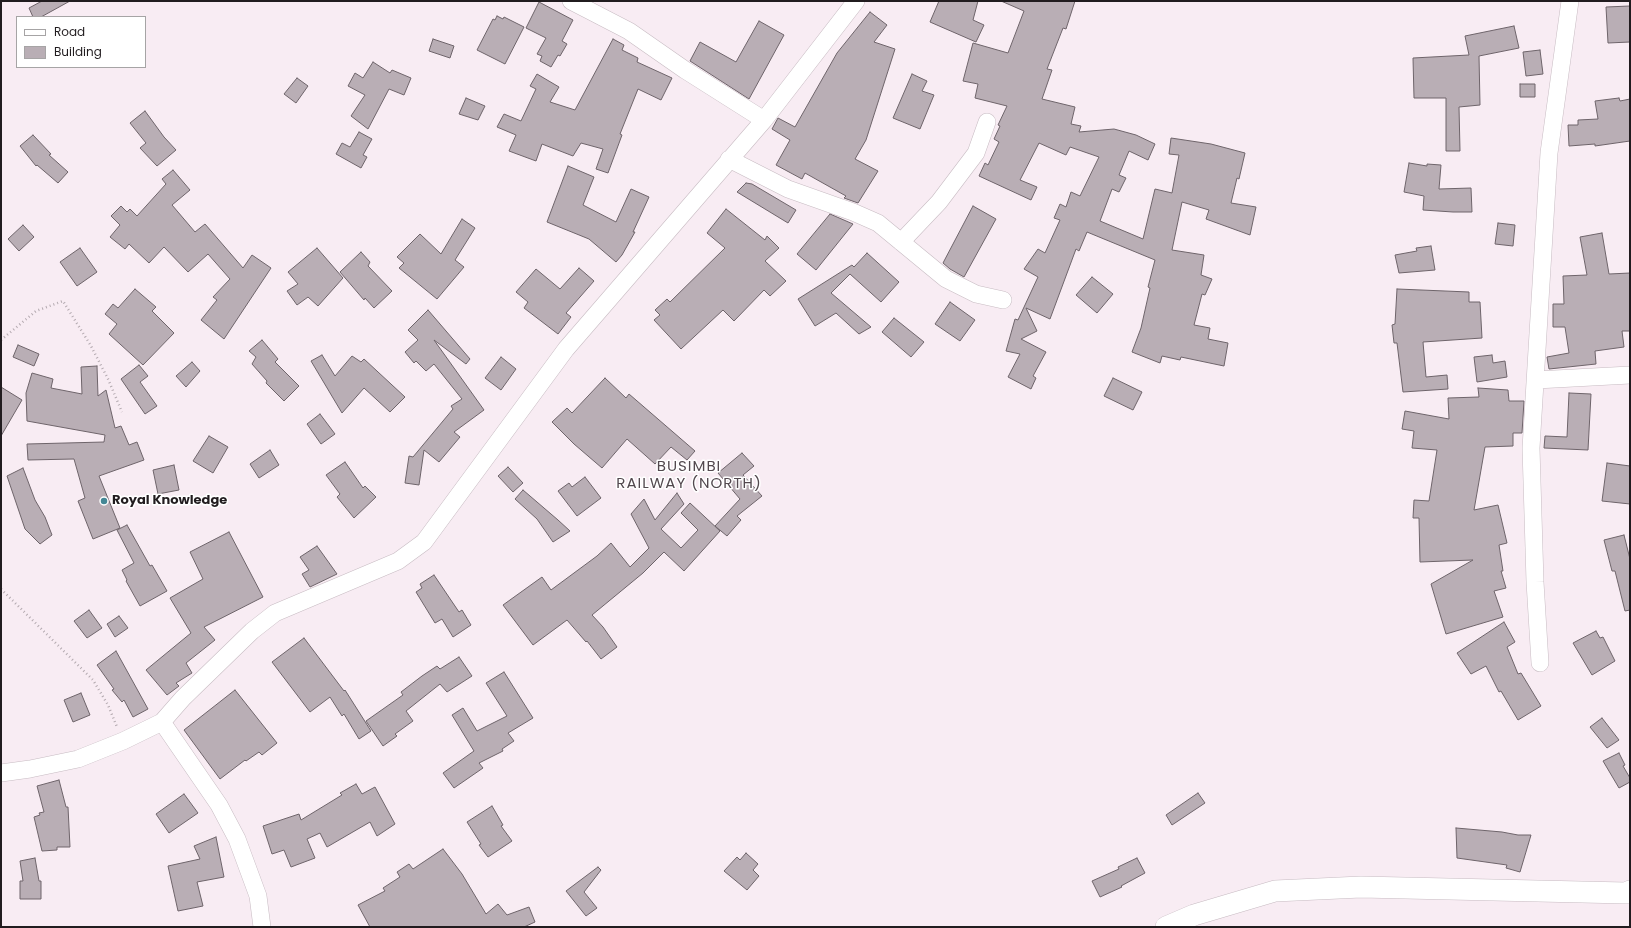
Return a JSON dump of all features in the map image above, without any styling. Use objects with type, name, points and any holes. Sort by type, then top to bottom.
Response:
[{"type":"main road","points":[[1166,927],[1194,915],[1275,891],[1361,886],[1630,891]]},
{"type":"street","points":[[571,1],[629,32],[685,70],[764,120]]},
{"type":"street","points":[[1,773],[30,769],[78,759],[123,741],[162,722],[183,698],[252,631],[275,613],[398,561],[424,542],[566,349],[764,120],[856,1]]},
{"type":"street","points":[[1540,663],[1535,582],[1532,448],[1549,153],[1570,1]]},
{"type":"street","points":[[901,242],[939,202],[976,154],[987,122]]},
{"type":"street","points":[[730,159],[788,189],[853,212],[878,223],[946,279],[976,294],[1003,300]]},
{"type":"street","points":[[1536,380],[1630,375]]},
{"type":"street","points":[[162,722],[219,805],[237,839],[258,896],[262,927]]},
{"type":"path","points":[[1,340],[36,311],[63,301],[91,346],[108,379],[122,412]]},
{"type":"path","points":[[1,589],[93,680],[108,705],[123,741]]},
{"type":"building","points":[[42,1],[70,1],[43,16],[33,16],[29,8]]},
{"type":"building","points":[[939,1],[978,1],[973,20],[984,25],[976,42],[930,22]]},
{"type":"building","points":[[1001,1],[1075,1],[1066,29],[1063,28],[1047,69],[1052,70],[1042,99],[1075,107],[1071,124],[1081,126],[1079,132],[1114,129],[1136,135],[1155,144],[1148,160],[1129,151],[1119,175],[1126,178],[1119,192],[1112,189],[1100,221],[1143,239],[1155,189],[1172,193],[1179,155],[1169,154],[1171,138],[1211,144],[1245,153],[1239,179],[1237,178],[1231,203],[1256,207],[1250,235],[1206,219],[1209,210],[1182,202],[1172,250],[1204,255],[1201,275],[1212,279],[1205,295],[1202,294],[1194,325],[1210,328],[1208,339],[1228,343],[1224,366],[1181,357],[1180,360],[1162,356],[1160,363],[1132,352],[1141,328],[1150,288],[1148,287],[1155,260],[1087,232],[1079,251],[1076,249],[1050,319],[1026,308],[1037,331],[1021,339],[1046,352],[1033,376],[1036,378],[1031,389],[1008,377],[1020,354],[1006,351],[1015,319],[1018,320],[1038,277],[1024,269],[1038,249],[1045,253],[1060,220],[1054,218],[1060,204],[1066,207],[1071,192],[1080,196],[1099,157],[1070,147],[1066,155],[1039,143],[1020,180],[1037,187],[1031,200],[979,176],[985,163],[988,165],[999,142],[994,139],[1000,126],[998,125],[1007,106],[975,98],[978,84],[963,81],[973,43],[1008,53],[1024,11]]},
{"type":"building","points":[[539,2],[573,20],[562,41],[567,44],[551,67],[540,61],[542,56],[537,54],[546,38],[526,28]]},
{"type":"building","points":[[1630,6],[1630,42],[1608,43],[1606,7]]},
{"type":"building","points":[[870,12],[887,25],[874,42],[895,49],[866,140],[855,159],[878,171],[858,203],[844,198],[846,196],[805,173],[802,179],[776,165],[790,140],[772,129],[778,118],[795,127],[837,53]]},
{"type":"building","points":[[497,16],[503,19],[504,17],[524,27],[505,64],[477,50],[493,19],[495,20]]},
{"type":"building","points":[[759,21],[784,35],[749,99],[690,61],[700,42],[736,62]]},
{"type":"building","points":[[1514,26],[1519,48],[1479,56],[1480,105],[1459,107],[1460,151],[1446,151],[1446,98],[1414,98],[1413,58],[1469,55],[1465,36]]},
{"type":"building","points":[[433,39],[454,46],[450,58],[429,51]]},
{"type":"building","points":[[613,39],[624,45],[622,50],[638,58],[637,62],[672,78],[661,100],[638,89],[620,134],[622,135],[608,173],[596,169],[603,149],[581,143],[573,156],[542,144],[536,161],[509,151],[516,135],[497,127],[504,114],[521,121],[536,89],[530,86],[537,74],[559,87],[550,102],[575,110]]},
{"type":"building","points":[[1540,50],[1543,74],[1526,76],[1523,52]]},
{"type":"building","points":[[373,62],[390,73],[392,70],[411,78],[404,95],[389,89],[368,129],[351,116],[365,95],[348,86],[355,73],[363,78]]},
{"type":"building","points":[[912,74],[927,81],[922,91],[934,95],[920,129],[893,118]]},
{"type":"building","points":[[297,78],[308,86],[296,103],[284,94]]},
{"type":"building","points":[[1520,84],[1535,84],[1535,97],[1520,97]]},
{"type":"building","points":[[466,98],[485,106],[478,120],[459,114]]},
{"type":"building","points":[[1619,98],[1620,101],[1630,99],[1630,141],[1595,146],[1595,144],[1569,146],[1568,125],[1578,125],[1578,120],[1598,119],[1595,101]]},
{"type":"building","points":[[145,111],[164,137],[176,150],[157,166],[140,148],[146,143],[130,123]]},
{"type":"building","points":[[359,132],[372,139],[363,155],[367,157],[361,168],[336,154],[342,143],[350,147]]},
{"type":"building","points":[[33,135],[51,154],[49,155],[68,172],[58,183],[37,165],[36,166],[20,146]]},
{"type":"building","points":[[1409,163],[1427,166],[1427,164],[1441,165],[1439,189],[1471,188],[1472,212],[1423,210],[1424,196],[1404,192]]},
{"type":"building","points":[[568,166],[594,177],[583,205],[616,222],[631,189],[649,197],[633,232],[635,232],[622,255],[616,262],[589,239],[547,222]]},
{"type":"building","points":[[173,170],[190,190],[172,205],[195,232],[205,224],[243,268],[252,255],[271,268],[224,339],[201,320],[217,300],[213,297],[230,279],[208,254],[188,272],[164,247],[149,263],[129,244],[125,249],[110,237],[120,225],[111,216],[121,206],[127,212],[130,209],[137,216],[166,184],[162,179]]},
{"type":"building","points":[[746,183],[752,184],[796,210],[788,223],[737,192]]},
{"type":"building","points":[[973,206],[996,219],[964,277],[943,263]]},
{"type":"building","points":[[726,209],[765,240],[767,236],[779,248],[765,261],[786,281],[770,296],[764,290],[734,321],[723,310],[681,349],[654,320],[660,315],[655,310],[667,299],[670,302],[725,248],[707,233]]},
{"type":"building","points":[[830,214],[853,224],[816,270],[797,254]]},
{"type":"building","points":[[462,219],[475,228],[455,260],[464,267],[437,299],[399,268],[404,263],[397,257],[420,234],[441,254]]},
{"type":"building","points":[[1498,223],[1515,225],[1513,246],[1495,244]]},
{"type":"building","points":[[23,225],[34,237],[19,251],[8,239]]},
{"type":"building","points":[[1602,233],[1609,274],[1630,273],[1630,331],[1622,331],[1624,347],[1595,351],[1596,364],[1549,369],[1547,357],[1569,353],[1565,327],[1553,327],[1553,304],[1564,304],[1563,276],[1587,275],[1580,237]]},
{"type":"building","points":[[1431,246],[1435,270],[1399,273],[1395,255],[1417,251],[1416,248]]},
{"type":"building","points":[[80,248],[97,272],[77,286],[60,262]]},
{"type":"building","points":[[317,248],[343,278],[318,306],[308,297],[297,305],[287,291],[298,284],[288,272]]},
{"type":"building","points":[[361,252],[370,262],[368,266],[392,291],[374,308],[365,298],[364,300],[340,272]]},
{"type":"building","points":[[867,253],[899,282],[881,302],[850,274],[831,293],[871,327],[859,334],[836,313],[815,326],[798,299],[852,265],[854,267]]},
{"type":"building","points":[[579,268],[594,281],[566,313],[571,317],[558,334],[524,308],[528,302],[516,292],[536,269],[560,289]]},
{"type":"building","points":[[1092,277],[1113,294],[1097,313],[1076,295]]},
{"type":"building","points":[[135,289],[156,307],[152,311],[174,333],[143,365],[109,334],[117,324],[105,314],[113,304],[118,308]]},
{"type":"building","points":[[1397,289],[1469,292],[1469,302],[1480,302],[1482,338],[1423,342],[1426,377],[1447,375],[1448,389],[1403,392],[1397,343],[1394,343],[1392,325],[1395,324]]},
{"type":"building","points":[[950,302],[975,320],[960,341],[935,324]]},
{"type":"building","points":[[428,310],[470,359],[466,364],[434,340],[484,410],[454,432],[460,437],[439,462],[424,450],[419,485],[405,483],[409,456],[413,457],[453,409],[451,406],[462,399],[434,364],[426,371],[416,361],[414,363],[405,352],[418,340],[408,330]]},
{"type":"building","points":[[894,318],[924,342],[911,357],[882,332]]},
{"type":"building","points":[[262,340],[278,359],[275,362],[299,386],[284,401],[266,383],[267,381],[252,364],[256,357],[249,351]]},
{"type":"building","points":[[18,345],[39,354],[34,366],[13,357]]},
{"type":"building","points":[[322,355],[335,376],[352,356],[361,362],[364,359],[405,397],[390,412],[364,388],[342,413],[311,361]]},
{"type":"building","points":[[1492,355],[1493,363],[1505,361],[1507,377],[1477,382],[1474,357]]},
{"type":"building","points":[[501,357],[516,369],[501,390],[485,378]]},
{"type":"building","points":[[192,362],[200,371],[186,387],[176,376]]},
{"type":"building","points":[[139,365],[148,376],[140,382],[157,406],[145,414],[121,379]]},
{"type":"building","points":[[97,366],[98,396],[106,390],[115,428],[121,426],[129,445],[137,442],[144,460],[99,476],[120,528],[93,539],[78,501],[85,498],[74,459],[28,460],[27,444],[104,442],[105,435],[27,421],[26,393],[32,373],[53,379],[51,388],[82,394],[81,367]]},
{"type":"building","points":[[605,378],[626,398],[629,394],[695,451],[687,460],[671,447],[655,464],[627,439],[602,468],[574,444],[552,422],[567,408],[572,413]]},
{"type":"building","points":[[1113,378],[1142,392],[1133,410],[1104,396]]},
{"type":"building","points":[[1,387],[22,400],[1,436]]},
{"type":"building","points":[[1478,388],[1508,390],[1509,401],[1524,401],[1522,433],[1513,433],[1513,446],[1485,447],[1474,510],[1498,505],[1507,543],[1499,545],[1503,571],[1501,571],[1506,588],[1494,591],[1503,617],[1446,634],[1431,584],[1473,560],[1420,562],[1419,518],[1413,518],[1414,500],[1429,501],[1437,450],[1412,448],[1414,431],[1402,429],[1405,411],[1449,419],[1448,398],[1479,397]]},
{"type":"building","points":[[1569,393],[1591,394],[1588,450],[1544,448],[1545,436],[1567,437]]},
{"type":"building","points":[[320,414],[335,434],[321,444],[307,424]]},
{"type":"building","points":[[209,436],[228,447],[213,473],[193,461]]},
{"type":"building","points":[[270,450],[279,465],[259,478],[250,464]]},
{"type":"building","points":[[742,453],[754,466],[743,475],[762,496],[737,516],[741,520],[727,536],[715,526],[740,499],[718,473]]},
{"type":"building","points":[[345,462],[363,488],[365,486],[376,497],[354,518],[337,497],[340,494],[326,475]]},
{"type":"building","points":[[1607,463],[1630,466],[1630,504],[1602,501]]},
{"type":"building","points":[[174,465],[179,490],[158,494],[153,470]]},
{"type":"building","points":[[508,467],[523,483],[513,492],[498,476]]},
{"type":"building","points":[[23,468],[35,500],[45,517],[52,535],[40,544],[25,529],[7,476]]},
{"type":"building","points":[[585,477],[601,498],[577,516],[558,491],[569,483],[572,487]]},
{"type":"building","points":[[523,490],[570,531],[553,542],[537,519],[515,499]]},
{"type":"building","points":[[677,493],[684,504],[661,529],[681,548],[698,530],[681,513],[690,503],[720,531],[684,571],[664,552],[643,573],[592,615],[603,627],[617,647],[601,659],[587,641],[586,642],[567,620],[533,645],[503,605],[542,577],[551,590],[597,556],[611,543],[630,567],[649,548],[631,514],[644,499],[655,520]]},
{"type":"building","points":[[127,525],[150,566],[152,565],[167,591],[140,606],[126,581],[127,580],[122,570],[134,563],[117,530]]},
{"type":"building","points":[[229,532],[263,597],[204,627],[215,640],[186,663],[192,673],[176,683],[179,686],[167,695],[146,670],[191,633],[170,598],[203,579],[190,552]]},
{"type":"building","points":[[1624,535],[1630,559],[1630,610],[1625,611],[1615,571],[1612,571],[1604,540]]},
{"type":"building","points":[[317,546],[337,574],[310,587],[302,574],[309,570],[300,557]]},
{"type":"building","points":[[434,575],[459,612],[462,610],[471,625],[453,637],[442,619],[435,623],[416,592],[422,588],[420,584]]},
{"type":"building","points":[[89,610],[102,628],[87,638],[74,621]]},
{"type":"building","points":[[119,616],[128,628],[115,637],[107,624]]},
{"type":"building","points":[[1504,622],[1515,642],[1507,647],[1518,674],[1521,673],[1541,706],[1518,720],[1501,691],[1499,692],[1486,666],[1471,674],[1457,653]]},
{"type":"building","points":[[1596,631],[1600,638],[1603,637],[1615,661],[1592,675],[1573,643]]},
{"type":"building","points":[[304,638],[344,691],[345,690],[371,731],[359,739],[344,714],[342,716],[330,697],[310,712],[272,662]]},
{"type":"building","points":[[116,651],[148,709],[133,717],[124,700],[122,702],[112,690],[114,689],[97,665]]},
{"type":"building","points":[[459,657],[472,676],[447,692],[440,684],[406,711],[413,721],[395,734],[397,736],[383,746],[366,721],[403,695],[401,692],[422,676],[437,666],[440,669]]},
{"type":"building","points":[[504,672],[533,718],[508,733],[514,741],[502,749],[503,751],[479,763],[483,768],[454,788],[443,773],[474,751],[452,715],[463,708],[477,731],[507,716],[486,683]]},
{"type":"building","points":[[235,690],[277,743],[262,755],[259,752],[246,761],[245,760],[220,779],[184,730]]},
{"type":"building","points":[[81,693],[90,715],[73,722],[64,700]]},
{"type":"building","points":[[1602,718],[1619,740],[1607,748],[1590,727]]},
{"type":"building","points":[[1619,753],[1625,765],[1623,766],[1630,778],[1630,782],[1619,788],[1603,761]]},
{"type":"building","points":[[59,780],[66,807],[68,807],[70,847],[57,847],[57,850],[42,851],[34,817],[40,815],[39,813],[44,812],[37,786]]},
{"type":"building","points":[[356,784],[362,794],[375,787],[395,824],[377,836],[370,822],[327,847],[320,833],[307,839],[315,858],[291,867],[284,850],[272,854],[263,826],[299,814],[301,820],[342,795],[340,793]]},
{"type":"building","points":[[1198,793],[1205,803],[1172,825],[1166,815]]},
{"type":"building","points":[[184,794],[198,813],[169,833],[156,814]]},
{"type":"building","points":[[492,806],[503,825],[501,826],[512,841],[488,857],[479,845],[481,844],[467,822]]},
{"type":"building","points":[[1456,828],[1518,835],[1531,835],[1520,872],[1506,868],[1507,865],[1457,858]]},
{"type":"building","points":[[216,837],[224,877],[197,882],[203,906],[178,911],[168,866],[200,859],[194,846]]},
{"type":"building","points":[[443,849],[462,874],[486,914],[498,904],[507,915],[529,907],[535,922],[524,927],[370,927],[358,905],[385,891],[383,888],[400,877],[397,872],[409,864],[413,869]]},
{"type":"building","points":[[746,853],[758,864],[753,870],[759,876],[747,890],[724,871],[737,857],[740,860]]},
{"type":"building","points":[[35,858],[39,881],[41,881],[41,899],[20,899],[20,881],[23,881],[20,861]]},
{"type":"building","points":[[1137,858],[1145,873],[1121,886],[1122,887],[1100,897],[1092,881],[1119,869],[1118,867]]},
{"type":"building","points":[[598,867],[601,870],[584,892],[597,908],[586,916],[566,891]]},
{"type":"place","name":"Royal Knowledge","points":[[104,501]]},
{"type":"district","name":"BUSIMBI RAILWAY (NORTH)","points":[[689,476]]}]
